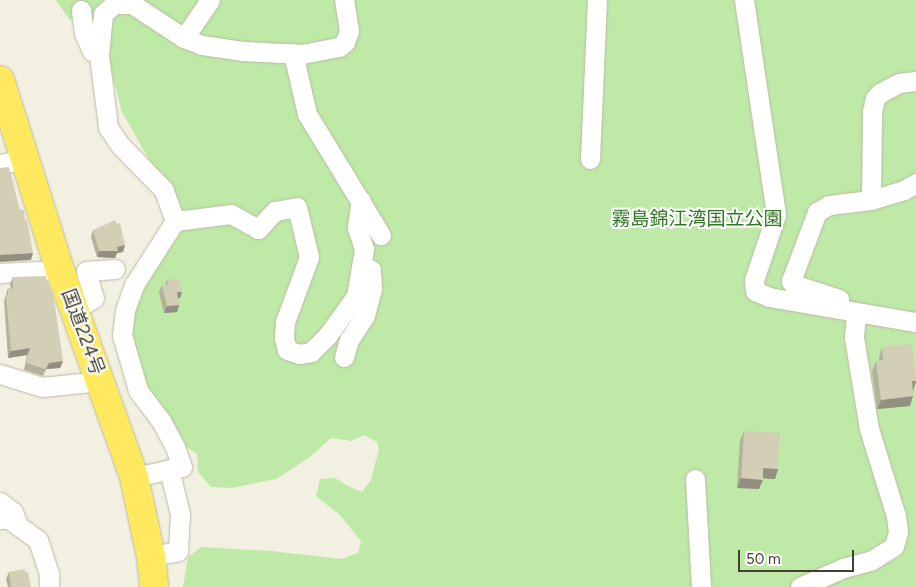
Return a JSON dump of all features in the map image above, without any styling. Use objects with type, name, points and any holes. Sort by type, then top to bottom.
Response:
[{"type":"highway","name":"国道224号","points":[[0,80],[13,161],[60,270],[134,477],[152,556],[154,587]]},
{"type":"street","points":[[184,38],[210,0]]},
{"type":"street","points":[[174,222],[164,190],[120,145],[108,127],[99,51],[103,14],[114,4],[123,2],[132,4],[184,38],[202,45],[302,54],[339,47],[345,42],[348,31],[344,0]]},
{"type":"street","points":[[590,160],[597,0]]},
{"type":"street","points":[[744,0],[776,215],[754,280],[755,291],[769,298],[916,322]]},
{"type":"street","points":[[80,10],[84,33],[92,51],[99,51]]},
{"type":"street","points":[[293,52],[307,114],[381,234]]},
{"type":"street","points":[[871,200],[872,112],[875,98],[880,93],[899,83],[916,81]]},
{"type":"street","points":[[800,587],[843,568],[872,560],[894,546],[898,532],[896,516],[869,429],[854,337],[847,310],[839,299],[792,284],[791,281],[817,212],[828,205],[871,200],[904,190],[916,183]]},
{"type":"street","points":[[134,477],[182,467],[175,447],[161,421],[138,390],[122,335],[126,310],[134,285],[174,222],[231,214],[258,229],[275,211],[297,207],[309,257],[285,322],[284,338],[287,350],[298,354],[311,352],[328,334],[356,296],[363,266],[364,249],[357,227],[361,200]]},
{"type":"street","points":[[344,357],[349,340],[365,314],[372,289],[371,270],[363,266]]},
{"type":"street","points":[[74,310],[94,298],[86,271],[115,269]]},
{"type":"street","points":[[0,271],[60,270]]},
{"type":"street","points":[[0,374],[42,387],[101,381]]},
{"type":"street","points":[[152,556],[178,551],[180,514],[169,469]]},
{"type":"street","points":[[695,479],[701,587]]},
{"type":"street","points":[[0,502],[13,512],[18,526]]},
{"type":"street","points":[[0,519],[9,520],[38,540],[49,574],[49,587]]},
{"type":"green space","name":"霧島錦江湾国立公園","points":[[56,0],[916,0],[916,587],[183,587],[188,557],[201,547],[271,551],[342,559],[358,553],[361,541],[340,515],[316,496],[320,479],[335,478],[362,492],[371,480],[379,449],[377,442],[364,435],[351,441],[331,438],[310,457],[276,479],[232,488],[211,487],[198,472],[197,454],[180,443],[140,383],[129,322],[133,299],[174,231],[168,183],[150,161],[122,112],[108,59],[110,35],[69,19]]},
{"type":"building","points":[[9,167],[20,210],[24,210],[25,221],[27,220],[33,253],[0,255],[0,168]]},
{"type":"building","points":[[115,220],[117,224],[120,223],[125,245],[117,247],[118,251],[99,251],[93,230]]},
{"type":"building","points":[[46,276],[51,292],[53,292],[63,361],[49,363],[45,369],[26,363],[30,348],[11,351],[6,295],[8,294],[8,288],[13,289],[13,277]]},
{"type":"building","points":[[167,279],[180,280],[182,292],[177,292],[179,305],[167,306],[162,285],[168,284]]},
{"type":"building","points":[[912,344],[916,379],[916,381],[912,381],[913,396],[881,400],[876,361],[883,360],[882,347]]},
{"type":"building","points":[[744,431],[780,433],[778,469],[763,468],[763,480],[741,478]]},
{"type":"building","points":[[25,569],[25,572],[28,572],[31,587],[11,587],[9,572]]}]
